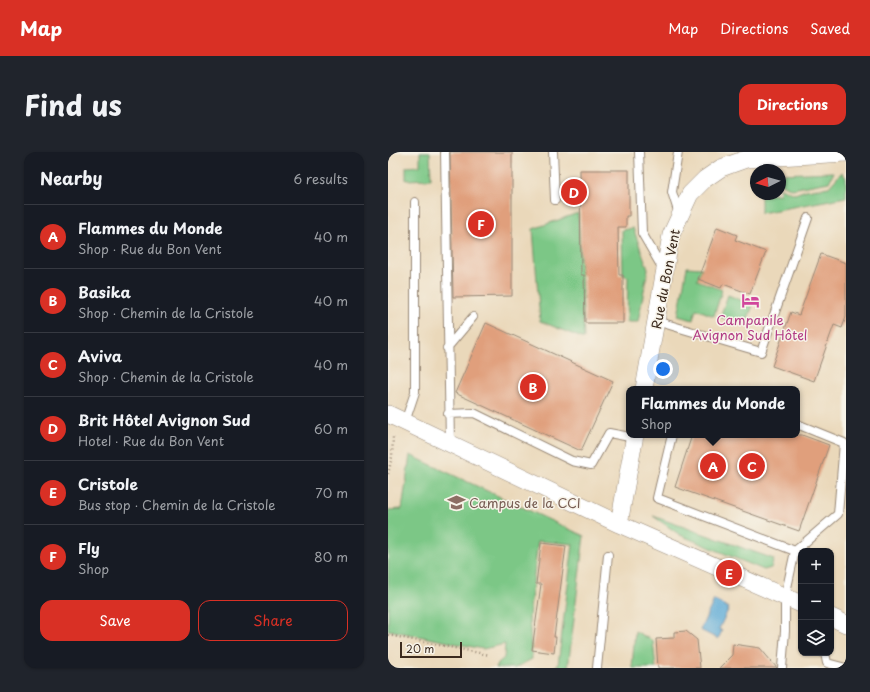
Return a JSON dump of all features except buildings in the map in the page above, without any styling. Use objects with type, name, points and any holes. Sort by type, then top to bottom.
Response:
[{"type":"street","name":"Rue du Bon Vent","points":[[645,386],[671,235],[690,194],[705,179],[721,168],[746,159],[768,154],[846,153]]},
{"type":"street","points":[[396,418],[619,524],[798,603]]},
{"type":"street","points":[[619,524],[635,438]]},
{"type":"street","points":[[834,618],[846,624]]},
{"type":"lane","points":[[445,152],[448,414],[450,443]]},
{"type":"lane","points":[[553,152],[555,200]]},
{"type":"lane","points":[[639,152],[642,233],[664,272]]},
{"type":"lane","points":[[678,152],[672,192],[679,215]]},
{"type":"lane","points":[[396,418],[415,392],[414,202]]},
{"type":"lane","points":[[656,322],[761,352],[808,218]]},
{"type":"lane","points":[[447,348],[473,317]]},
{"type":"lane","points":[[448,414],[474,413],[572,461],[592,465],[609,433],[626,435]]},
{"type":"lane","points":[[782,668],[785,631],[785,597],[795,551],[838,514],[844,443],[800,425]]},
{"type":"lane","points":[[671,438],[657,498],[795,551]]},
{"type":"lane","points":[[597,668],[608,555]]},
{"type":"lane","points":[[826,656],[827,663],[846,668]]},
{"type":"path","points":[[388,474],[392,457],[396,418]]},
{"type":"path","points":[[388,635],[490,655]]},
{"type":"shaded area","points":[[388,152],[846,152],[846,668],[388,668]]},
{"type":"green space","points":[[420,152],[430,152],[431,179],[406,180],[406,167],[420,166]]},
{"type":"green space","points":[[834,172],[829,182],[792,189],[786,186],[786,174]]},
{"type":"green space","points":[[842,172],[846,178],[846,197],[761,213],[761,200],[786,200],[786,190],[795,194],[806,190],[829,187]]},
{"type":"green space","points":[[578,213],[584,339],[540,321],[533,229]]},
{"type":"green space","points":[[633,228],[648,269],[638,322],[627,322],[628,277],[623,275],[622,230]]},
{"type":"green space","points":[[687,267],[702,268],[697,280],[722,290],[714,316],[696,309],[693,320],[678,316]]},
{"type":"green space","points":[[728,295],[753,305],[746,324],[720,317]]},
{"type":"green space","name":"Campus de la CCI","points":[[410,455],[584,536],[568,668],[551,668],[558,665],[573,544],[538,541],[529,617],[532,659],[515,668],[496,668],[498,663],[504,658],[505,644],[483,649],[388,630],[388,510],[402,509]]},
{"type":"green space","points":[[653,516],[774,559],[771,568],[764,570],[680,535]]},
{"type":"green space","points":[[635,631],[653,641],[656,668],[632,668]]},
{"type":"water","points":[[714,600],[729,608],[719,629],[722,631],[718,639],[700,630]]},
{"type":"place","name":"Brit Hôtel Avignon Sud","points":[[574,192]]},
{"type":"place","name":"Fly","points":[[481,224]]},
{"type":"place","name":"Campanile Avignon Sud Hôtel","points":[[750,300]]},
{"type":"place","name":"Basika","points":[[533,387]]},
{"type":"place","name":"Flammes du Monde","points":[[713,466]]},
{"type":"place","name":"Aviva","points":[[752,466]]},
{"type":"place","name":"Campus de la CCI","points":[[456,502]]},
{"type":"place","name":"Cristole","points":[[729,573]]}]
